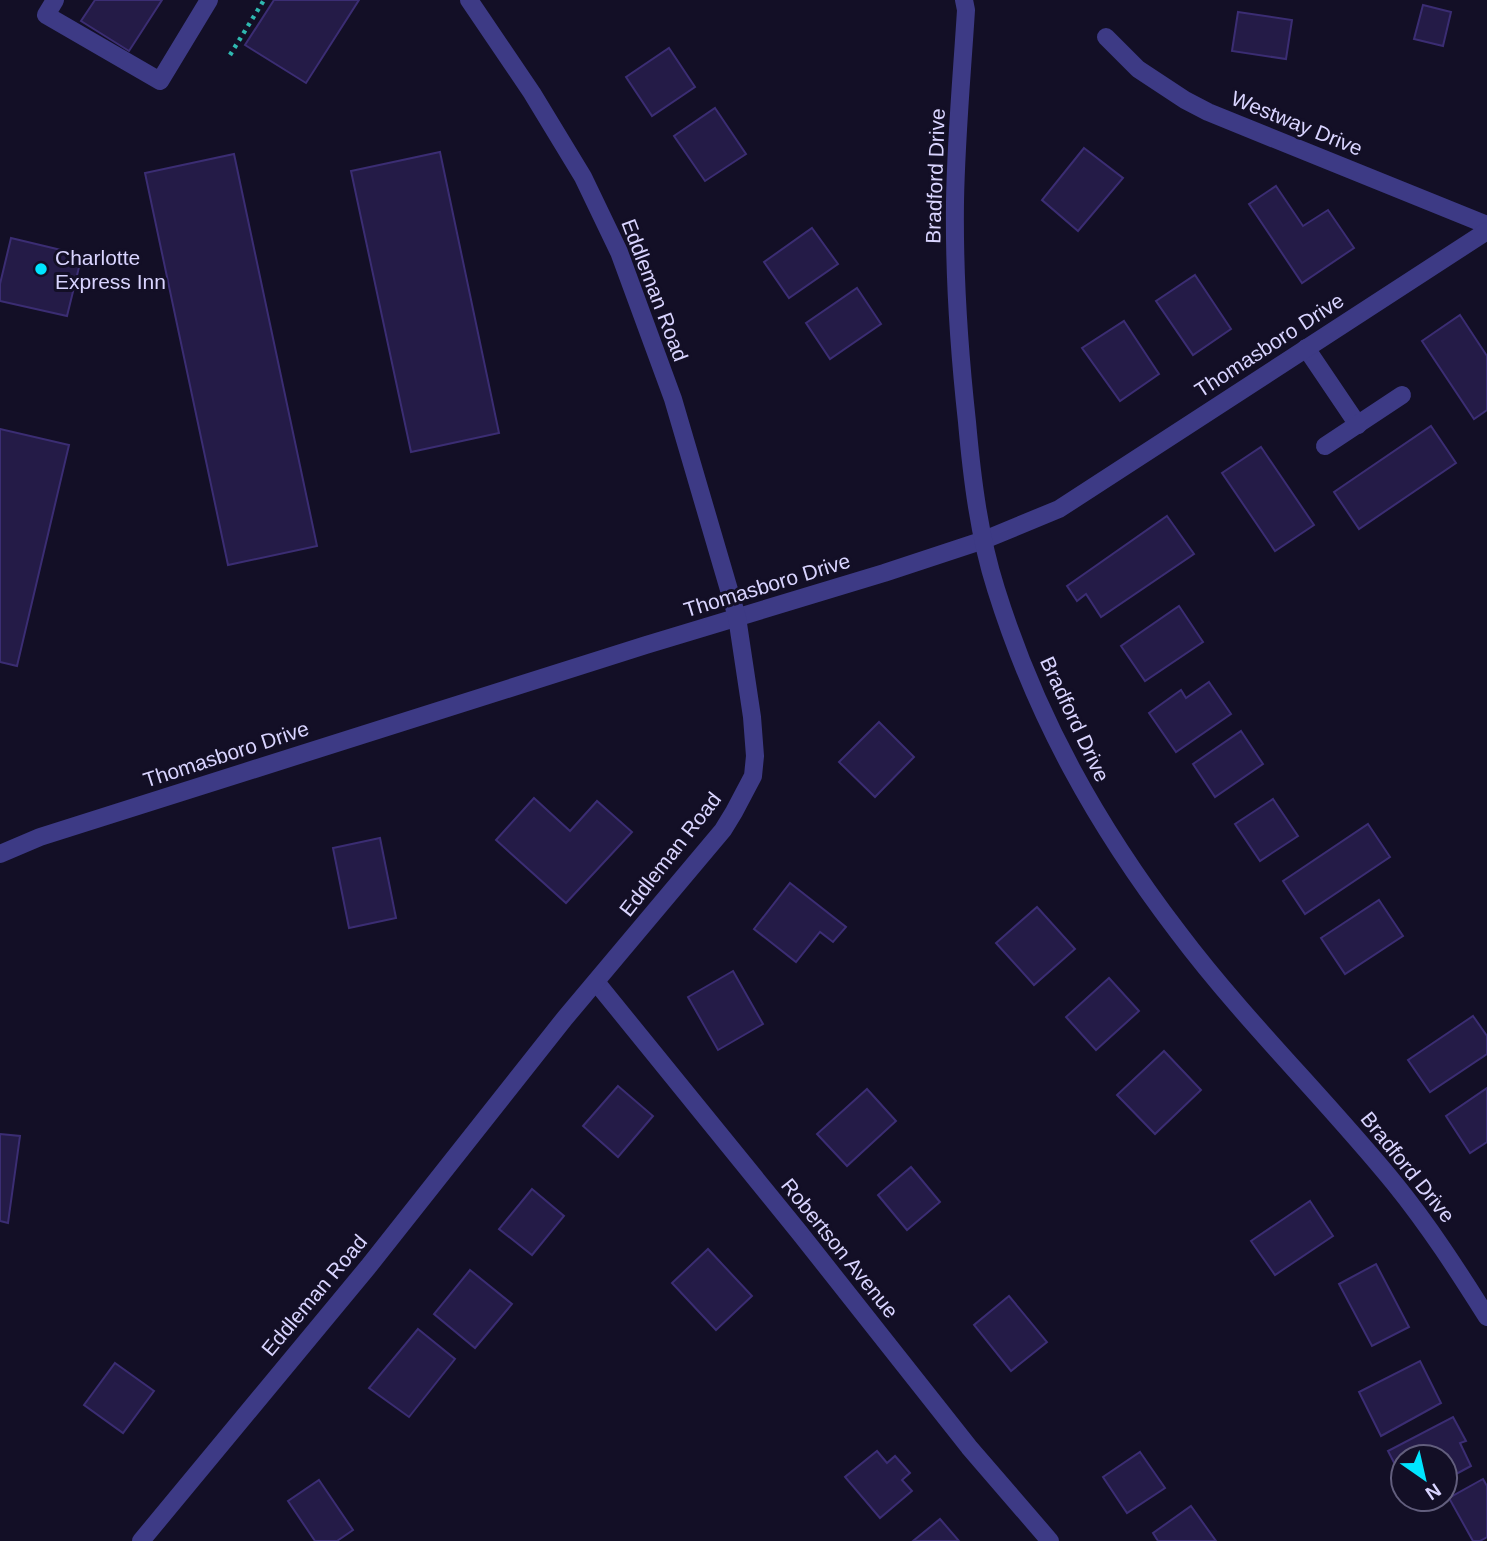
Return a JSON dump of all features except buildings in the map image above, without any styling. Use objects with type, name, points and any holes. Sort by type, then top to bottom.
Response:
[{"type":"street","points":[[55,0],[46,15],[160,81],[209,0]]},
{"type":"street","name":"Eddleman Road","points":[[141,1541],[368,1267],[565,1018],[723,830],[753,776],[755,756],[752,716],[737,618],[673,399],[619,252],[577,167],[532,93],[469,0]]},
{"type":"street","name":"Bradford Drive","points":[[967,3],[955,201],[957,321],[972,473],[995,587],[1052,733],[1118,848],[1179,934],[1271,1045],[1316,1092],[1394,1183],[1431,1231],[1487,1317]]},
{"type":"street","name":"Westway Drive","points":[[1106,37],[1138,69],[1208,112],[1487,225]]},
{"type":"street","name":"Thomasboro Drive","points":[[0,853],[79,825],[884,573],[984,540],[1059,509],[1487,231]]},
{"type":"street","points":[[1306,348],[1358,425]]},
{"type":"street","points":[[1325,446],[1402,395]]},
{"type":"street","name":"Robertson Avenue","points":[[596,982],[970,1447],[1050,1541]]},
{"type":"path","points":[[230,55],[264,0]]},
{"type":"place","name":"Charlotte Express Inn","points":[[41,269]]}]
